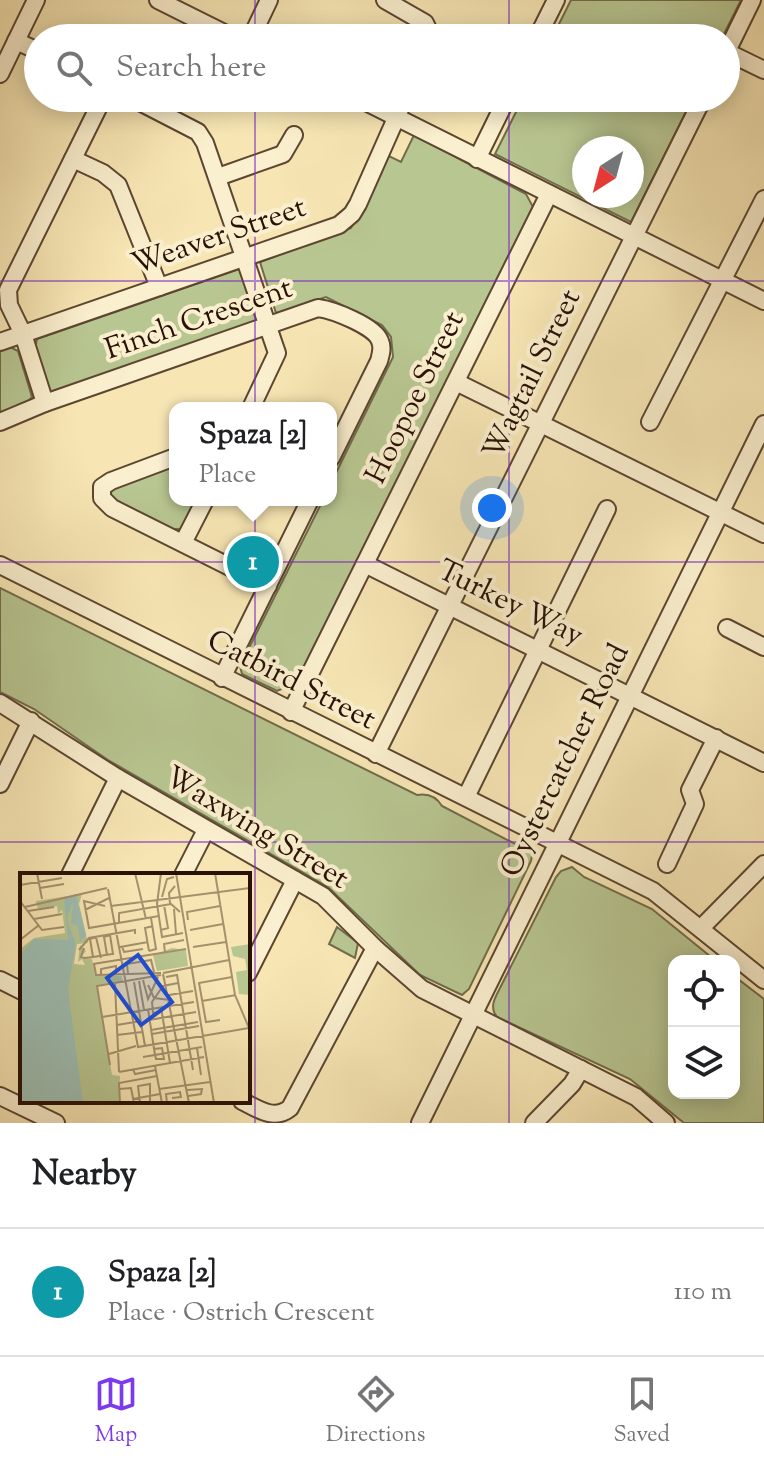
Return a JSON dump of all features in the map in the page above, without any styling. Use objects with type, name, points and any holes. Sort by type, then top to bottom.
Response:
[{"type":"street","points":[[0,74],[10,42],[36,0]]},
{"type":"street","points":[[158,0],[206,24]]},
{"type":"street","points":[[258,24],[269,0]]},
{"type":"street","points":[[385,0],[425,24]]},
{"type":"street","points":[[544,24],[556,0]]},
{"type":"street","points":[[740,24],[752,0]]},
{"type":"street","points":[[740,59],[764,70]]},
{"type":"street","points":[[45,403],[23,334],[9,305],[8,290],[96,112]]},
{"type":"street","points":[[159,112],[198,132],[205,143],[246,257],[277,353],[254,402]]},
{"type":"street","points":[[388,112],[764,301]]},
{"type":"street","name":"Weaver Street","points":[[0,342],[331,229],[345,221],[352,214],[371,177],[398,112]]},
{"type":"street","points":[[477,159],[500,112]]},
{"type":"street","name":"Wagtail Street","points":[[376,754],[696,112]]},
{"type":"street","points":[[218,177],[283,154],[294,135]]},
{"type":"street","points":[[73,159],[103,173],[118,185],[159,287]]},
{"type":"street","name":"Hoopoe Street","points":[[291,712],[549,194]]},
{"type":"street","points":[[650,422],[764,199]]},
{"type":"street","name":"Finch Crescent","points":[[0,422],[45,403],[318,308],[329,310],[374,332],[380,339],[382,350],[337,446]]},
{"type":"street","points":[[456,382],[764,534]]},
{"type":"street","name":"Oystercatcher Road","points":[[420,1123],[764,424]]},
{"type":"street","points":[[169,459],[111,481],[102,487],[101,494],[112,508],[268,586]]},
{"type":"street","points":[[183,543],[202,506]]},
{"type":"street","points":[[222,678],[307,506]]},
{"type":"street","points":[[466,797],[607,509]]},
{"type":"street","name":"Turkey Way","points":[[365,564],[764,763]]},
{"type":"street","name":"Catbird Street","points":[[0,565],[653,891],[764,980]]},
{"type":"street","points":[[727,628],[764,647]]},
{"type":"street","name":"Waxwing Street","points":[[0,703],[118,778],[333,904],[375,948],[422,989],[636,1097],[658,1120]]},
{"type":"street","points":[[0,784],[31,721]]},
{"type":"street","points":[[667,864],[695,804],[690,790],[716,738]]},
{"type":"street","points":[[71,873],[118,778]]},
{"type":"street","points":[[184,873],[206,830]]},
{"type":"street","points":[[701,928],[764,864]]},
{"type":"street","points":[[250,969],[295,880]]},
{"type":"street","points":[[246,1103],[271,1114],[283,1114],[290,1108],[375,948]]},
{"type":"street","points":[[0,980],[20,990]]},
{"type":"street","points":[[534,1123],[572,1084],[581,1069]]},
{"type":"street","points":[[0,1096],[56,1123]]},
{"type":"green space","points":[[571,0],[741,0],[729,24],[559,24]]},
{"type":"green space","points":[[516,112],[686,112],[644,196],[644,136],[572,136],[572,192],[495,154]]},
{"type":"green space","points":[[414,135],[526,194],[533,207],[296,683],[277,691],[242,674],[240,666],[320,506],[337,506],[337,471],[393,357],[391,337],[382,325],[326,297],[276,313],[260,262],[351,228],[389,156],[401,162]]},
{"type":"green space","points":[[603,208],[638,208],[631,222]]},
{"type":"green space","points":[[242,268],[258,321],[50,395],[35,349],[37,339]]},
{"type":"green space","points":[[10,347],[18,351],[32,397],[27,403],[0,412],[0,351]]},
{"type":"green space","points":[[169,467],[169,506],[195,506],[185,526],[172,529],[111,498],[111,488]]},
{"type":"green space","points":[[0,588],[417,795],[431,796],[442,806],[523,848],[529,847],[531,861],[469,989],[462,995],[420,975],[328,887],[108,760],[34,709],[0,692]]},
{"type":"green space","points":[[572,867],[584,877],[652,909],[709,955],[668,955],[668,1099],[740,1099],[740,981],[764,999],[764,1123],[684,1123],[630,1079],[497,1017],[493,1006],[498,992],[561,871]]},
{"type":"green space","points":[[337,927],[358,943],[355,958],[329,944]]},
{"type":"place","name":"Spaza [2]","points":[[253,562]]}]
